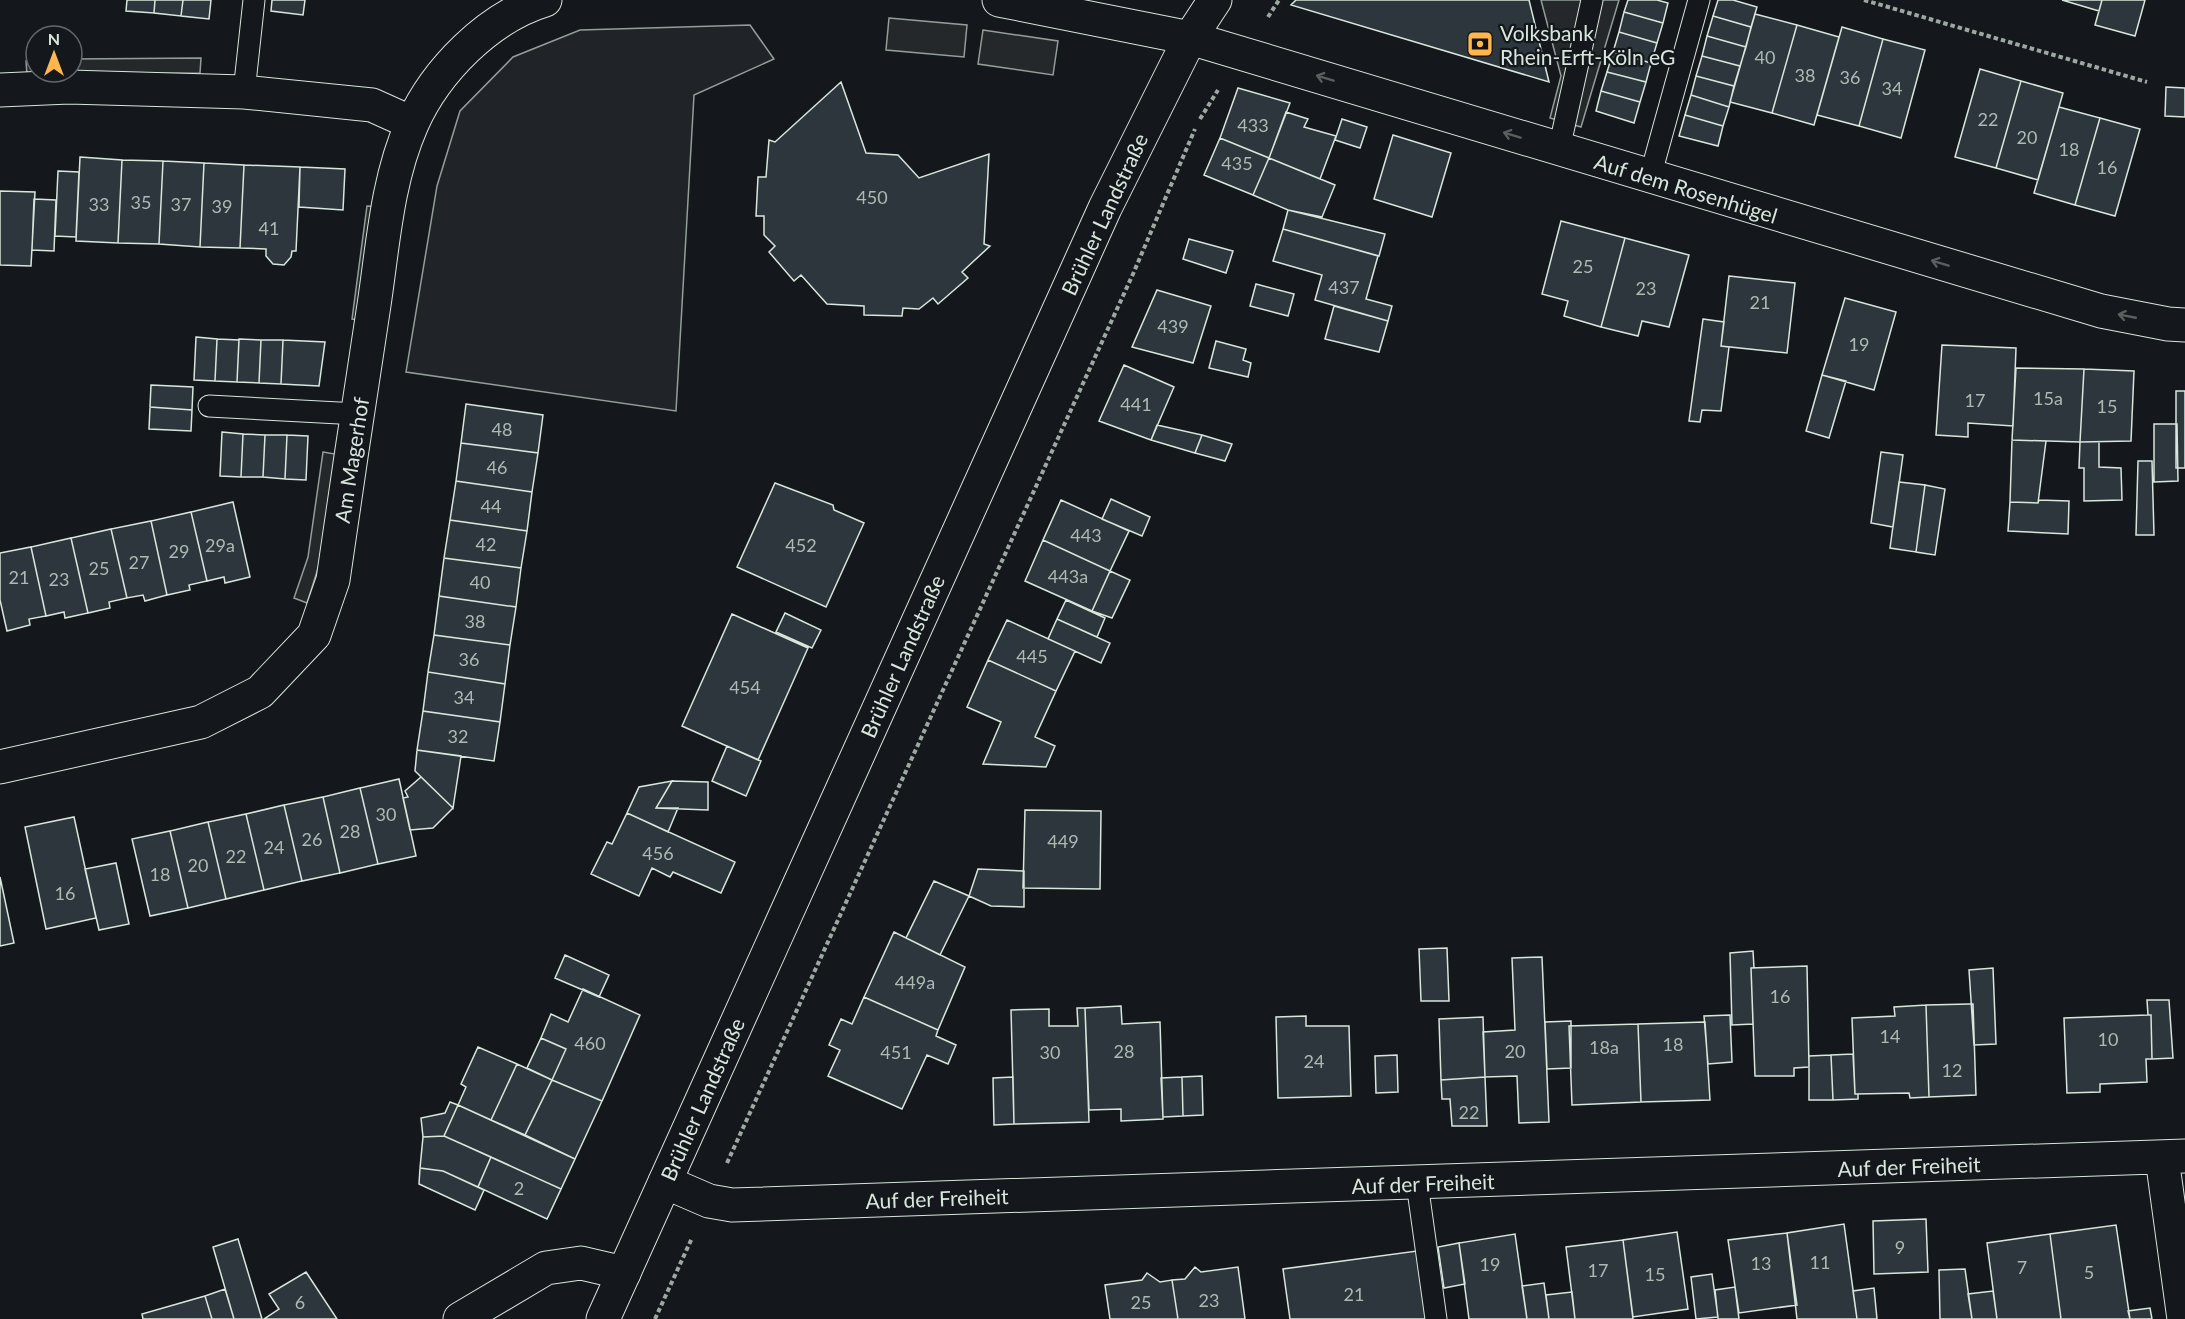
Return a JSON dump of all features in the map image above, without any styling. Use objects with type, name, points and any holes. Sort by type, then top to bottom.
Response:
[{"type":"street","name":"Am Magerhof","points":[[0,767],[201,722],[260,692],[314,635],[333,580],[390,195],[412,123],[440,78],[475,41],[522,7],[545,0]]},
{"type":"street","points":[[999,0],[1190,38]]},
{"type":"street","name":"Brühler Landstraße","points":[[603,1319],[1109,200],[1190,38],[1215,0]]},
{"type":"street","name":"Auf dem Rosenhügel","points":[[1190,38],[2101,311],[2168,324],[2185,325]]},
{"type":"street","points":[[0,90],[69,87],[244,92],[372,105],[412,123]]},
{"type":"street","points":[[2174,1157],[2184,1319]]},
{"type":"street","name":"Auf der Freiheit","points":[[665,1182],[709,1201],[732,1205],[2174,1157]]},
{"type":"street","points":[[460,1319],[546,1268],[581,1263],[624,1273]]},
{"type":"lane","points":[[244,92],[254,0]]},
{"type":"lane","points":[[1559,149],[1592,0]]},
{"type":"lane","points":[[1650,177],[1699,0]]},
{"type":"lane","points":[[209,406],[358,414]]},
{"type":"lane","points":[[1417,1183],[1436,1319]]},
{"type":"path","points":[[1864,0],[2147,82]]},
{"type":"path","points":[[655,1319],[844,901],[1128,285],[1198,122],[1242,53]]},
{"type":"shaded area","points":[[1541,0],[1619,0],[1581,127],[1550,118],[1561,76]]},
{"type":"shaded area","points":[[889,18],[967,25],[964,57],[886,50]]},
{"type":"shaded area","points":[[750,25],[774,59],[694,95],[676,411],[406,372],[437,186],[460,111],[513,57],[580,30]]},
{"type":"shaded area","points":[[983,30],[1058,41],[1053,75],[978,64]]},
{"type":"shaded area","points":[[201,58],[200,73],[84,74],[84,59]]},
{"type":"shaded area","points":[[367,206],[380,207],[365,321],[352,319]]},
{"type":"shaded area","points":[[323,452],[335,454],[321,559],[307,603],[294,598],[308,557]]},
{"type":"building","points":[[127,0],[155,0],[154,13],[126,11]]},
{"type":"building","points":[[155,0],[183,0],[181,16],[154,13]]},
{"type":"building","points":[[183,0],[211,0],[209,19],[181,16]]},
{"type":"building","points":[[272,0],[305,0],[303,15],[271,11]]},
{"type":"building","name":"Volksbank Rhein-Erft-Köln eG","points":[[1296,0],[1529,0],[1549,82],[1291,5]]},
{"type":"building","points":[[1628,0],[1657,0],[1668,3],[1663,23],[1624,12]]},
{"type":"building","points":[[1718,0],[1733,0],[1757,7],[1751,27],[1713,16]]},
{"type":"building","points":[[2062,0],[2102,0],[2099,11]]},
{"type":"building","points":[[2102,0],[2145,0],[2135,36],[2095,25]]},
{"type":"building","points":[[1624,12],[1663,23],[1657,43],[1619,32]]},
{"type":"building","points":[[1755,14],[1797,25],[1772,113],[1730,102]]},
{"type":"building","points":[[1713,16],[1751,27],[1746,47],[1707,36]]},
{"type":"building","points":[[1797,25],[1839,37],[1814,125],[1772,113]]},
{"type":"building","points":[[1842,27],[1883,39],[1859,126],[1817,115]]},
{"type":"building","points":[[1619,32],[1657,43],[1651,63],[1613,52]]},
{"type":"building","points":[[1707,36],[1746,47],[1740,66],[1702,56]]},
{"type":"building","points":[[1883,39],[1925,50],[1901,138],[1859,126]]},
{"type":"building","points":[[1613,52],[1651,63],[1646,82],[1607,72]]},
{"type":"building","points":[[1702,56],[1740,66],[1734,86],[1696,76]]},
{"type":"building","points":[[1980,69],[2021,81],[1996,168],[1955,157]]},
{"type":"building","points":[[1607,72],[1646,82],[1640,102],[1601,91]]},
{"type":"building","points":[[1696,76],[1734,86],[1729,107],[1691,95]]},
{"type":"building","points":[[2021,81],[2063,93],[2038,180],[1996,168]]},
{"type":"building","points":[[841,82],[866,153],[898,155],[919,178],[989,154],[984,244],[990,246],[962,272],[968,278],[938,304],[933,298],[919,309],[903,308],[902,316],[864,315],[864,306],[827,304],[801,275],[794,281],[769,252],[775,246],[764,235],[764,216],[756,216],[758,177],[766,177],[769,140],[775,142]]},
{"type":"building","points":[[2166,87],[2185,88],[2185,117],[2165,116]]},
{"type":"building","points":[[1238,88],[1290,103],[1269,158],[1220,138]]},
{"type":"building","points":[[1601,91],[1640,102],[1634,123],[1596,111]]},
{"type":"building","points":[[1691,95],[1729,107],[1723,126],[1685,115]]},
{"type":"building","points":[[2059,107],[2100,118],[2075,205],[2034,193]]},
{"type":"building","points":[[1286,112],[1308,119],[1304,127],[1336,136],[1320,179],[1269,158]]},
{"type":"building","points":[[1685,115],[1723,126],[1718,146],[1679,136]]},
{"type":"building","points":[[2100,118],[2140,129],[2115,216],[2075,205]]},
{"type":"building","points":[[1342,119],[1367,127],[1360,148],[1335,140]]},
{"type":"building","points":[[1393,135],[1451,153],[1432,217],[1374,199]]},
{"type":"building","points":[[1220,138],[1269,158],[1253,195],[1204,175]]},
{"type":"building","points":[[80,157],[122,160],[118,243],[76,241]]},
{"type":"building","points":[[1269,158],[1335,185],[1322,217],[1288,210],[1253,195]]},
{"type":"building","points":[[122,160],[163,161],[159,244],[118,243]]},
{"type":"building","points":[[163,161],[204,163],[200,247],[159,244]]},
{"type":"building","points":[[204,163],[244,165],[240,248],[200,247]]},
{"type":"building","points":[[244,165],[300,167],[296,251],[292,251],[291,257],[284,265],[273,264],[266,256],[266,249],[240,248]]},
{"type":"building","points":[[300,167],[345,169],[343,210],[299,207]]},
{"type":"building","points":[[58,171],[79,172],[76,237],[55,236]]},
{"type":"building","points":[[0,191],[35,192],[31,266],[0,265]]},
{"type":"building","points":[[34,199],[56,200],[54,251],[32,250]]},
{"type":"building","points":[[1288,210],[1385,234],[1379,256],[1283,229]]},
{"type":"building","points":[[1561,221],[1625,238],[1601,327],[1564,316],[1568,301],[1542,294]]},
{"type":"building","points":[[1283,229],[1378,256],[1366,299],[1392,306],[1388,321],[1315,300],[1322,275],[1273,261]]},
{"type":"building","points":[[1625,238],[1689,255],[1669,327],[1642,321],[1638,336],[1601,327]]},
{"type":"building","points":[[1189,239],[1233,251],[1226,273],[1183,259]]},
{"type":"building","points":[[1729,276],[1795,283],[1787,353],[1721,346]]},
{"type":"building","points":[[1256,284],[1294,294],[1288,316],[1250,306]]},
{"type":"building","points":[[1157,290],[1211,306],[1193,363],[1132,347]]},
{"type":"building","points":[[1845,298],[1896,312],[1874,390],[1822,375]]},
{"type":"building","points":[[1334,306],[1388,321],[1379,352],[1325,339]]},
{"type":"building","points":[[1703,319],[1724,322],[1721,346],[1729,347],[1721,411],[1702,410],[1700,422],[1689,421]]},
{"type":"building","points":[[196,337],[217,339],[215,381],[194,380]]},
{"type":"building","points":[[217,339],[239,340],[237,382],[215,381]]},
{"type":"building","points":[[239,339],[261,340],[259,383],[237,382]]},
{"type":"building","points":[[261,340],[283,340],[281,384],[259,383]]},
{"type":"building","points":[[283,340],[325,342],[319,386],[281,384]]},
{"type":"building","points":[[1216,341],[1246,349],[1243,360],[1251,363],[1248,377],[1209,368]]},
{"type":"building","points":[[1942,345],[2016,348],[2013,426],[1968,423],[1968,437],[1936,435]]},
{"type":"building","points":[[1124,365],[1174,387],[1151,440],[1099,421]]},
{"type":"building","points":[[2016,368],[2084,369],[2080,442],[2012,440]]},
{"type":"building","points":[[2084,369],[2134,371],[2131,441],[2080,442]]},
{"type":"building","points":[[1822,375],[1846,381],[1829,438],[1806,431]]},
{"type":"building","points":[[151,385],[193,387],[192,410],[150,407]]},
{"type":"building","points":[[2176,391],[2185,391],[2185,468],[2176,468]]},
{"type":"building","points":[[466,404],[543,415],[538,453],[461,443]]},
{"type":"building","points":[[150,407],[192,410],[191,431],[149,429]]},
{"type":"building","points":[[2154,424],[2177,424],[2178,481],[2154,482]]},
{"type":"building","points":[[1157,425],[1202,435],[1195,453],[1151,440]]},
{"type":"building","points":[[222,432],[243,434],[241,477],[220,476]]},
{"type":"building","points":[[243,434],[265,435],[263,477],[241,477]]},
{"type":"building","points":[[265,435],[287,435],[285,479],[263,477]]},
{"type":"building","points":[[287,435],[308,436],[306,480],[285,479]]},
{"type":"building","points":[[1202,435],[1232,444],[1225,461],[1195,453]]},
{"type":"building","points":[[2012,440],[2046,441],[2038,503],[2010,502]]},
{"type":"building","points":[[2080,442],[2099,442],[2099,467],[2121,468],[2122,500],[2084,501],[2084,468],[2079,468]]},
{"type":"building","points":[[461,443],[538,453],[532,492],[456,481]]},
{"type":"building","points":[[1881,452],[1903,455],[1893,527],[1871,523]]},
{"type":"building","points":[[2138,461],[2152,461],[2154,535],[2136,535]]},
{"type":"building","points":[[456,481],[532,492],[527,531],[450,520]]},
{"type":"building","points":[[1899,482],[1925,485],[1916,552],[1890,548]]},
{"type":"building","points":[[775,483],[833,505],[834,510],[864,523],[826,607],[737,567]]},
{"type":"building","points":[[1925,485],[1945,489],[1935,555],[1916,552]]},
{"type":"building","points":[[1111,499],[1150,517],[1142,536],[1102,519]]},
{"type":"building","points":[[1061,500],[1129,531],[1110,571],[1043,540]]},
{"type":"building","points":[[2039,500],[2069,501],[2068,534],[2008,531],[2010,502],[2038,503]]},
{"type":"building","points":[[233,502],[250,577],[225,583],[224,577],[207,581],[191,512]]},
{"type":"building","points":[[191,512],[207,581],[189,585],[190,590],[167,595],[151,521]]},
{"type":"building","points":[[450,520],[527,531],[521,568],[444,558]]},
{"type":"building","points":[[151,521],[167,595],[145,601],[143,595],[127,598],[111,529]]},
{"type":"building","points":[[111,529],[127,598],[109,602],[110,608],[88,613],[71,538]]},
{"type":"building","points":[[71,538],[88,613],[65,618],[64,612],[46,616],[31,547]]},
{"type":"building","points":[[1043,540],[1110,571],[1092,611],[1025,581]]},
{"type":"building","points":[[31,547],[46,616],[29,619],[30,625],[7,631],[0,600],[0,553]]},
{"type":"building","points":[[444,558],[521,568],[516,607],[439,596]]},
{"type":"building","points":[[1110,571],[1130,580],[1112,618],[1092,611]]},
{"type":"building","points":[[439,596],[516,607],[510,645],[434,635]]},
{"type":"building","points":[[1066,600],[1105,618],[1097,637],[1057,619]]},
{"type":"building","points":[[785,613],[821,630],[812,648],[776,632]]},
{"type":"building","points":[[732,614],[808,648],[758,760],[682,726]]},
{"type":"building","points":[[1057,619],[1110,643],[1101,663],[1048,639]]},
{"type":"building","points":[[1007,620],[1075,651],[1056,691],[988,660]]},
{"type":"building","points":[[434,635],[510,645],[505,684],[428,672]]},
{"type":"building","points":[[988,660],[1056,691],[1035,737],[1055,746],[1046,767],[983,764],[1001,722],[967,707]]},
{"type":"building","points":[[428,672],[505,684],[500,722],[423,711]]},
{"type":"building","points":[[423,711],[500,722],[494,761],[417,750]]},
{"type":"building","points":[[727,746],[761,761],[746,796],[712,781]]},
{"type":"building","points":[[417,750],[461,756],[453,808],[415,771]]},
{"type":"building","points":[[421,777],[453,808],[433,828],[410,830],[403,798],[408,797],[405,791]]},
{"type":"building","points":[[399,779],[416,856],[378,864],[360,788]]},
{"type":"building","points":[[672,781],[708,782],[708,810],[656,808]]},
{"type":"building","points":[[672,781],[656,808],[678,808],[668,832],[627,813],[639,787]]},
{"type":"building","points":[[360,788],[378,864],[340,873],[323,797]]},
{"type":"building","points":[[323,797],[340,873],[302,881],[284,805]]},
{"type":"building","points":[[284,805],[302,881],[264,890],[246,814]]},
{"type":"building","points":[[1025,810],[1101,811],[1100,889],[1023,888]]},
{"type":"building","points":[[627,813],[735,862],[721,893],[673,872],[670,877],[652,868],[639,896],[591,874],[607,842],[612,844]]},
{"type":"building","points":[[246,814],[264,890],[226,899],[208,822]]},
{"type":"building","points":[[74,817],[96,918],[46,929],[25,827]]},
{"type":"building","points":[[208,822],[226,899],[188,908],[170,831]]},
{"type":"building","points":[[170,831],[188,908],[150,916],[132,839]]},
{"type":"building","points":[[116,863],[129,924],[99,930],[85,869]]},
{"type":"building","points":[[978,869],[1024,871],[1024,907],[991,906],[969,896]]},
{"type":"building","points":[[0,877],[14,943],[0,946]]},
{"type":"building","points":[[934,881],[969,896],[940,955],[906,938]]},
{"type":"building","points":[[894,932],[965,967],[938,1030],[864,997]]},
{"type":"building","points":[[1447,948],[1449,1001],[1421,1001],[1419,949]]},
{"type":"building","points":[[1753,951],[1754,968],[1751,968],[1753,1024],[1732,1025],[1730,953]]},
{"type":"building","points":[[565,955],[609,975],[599,997],[555,978]]},
{"type":"building","points":[[1542,957],[1549,1122],[1519,1123],[1517,1076],[1485,1077],[1483,1032],[1515,1030],[1512,958]]},
{"type":"building","points":[[1807,966],[1809,1067],[1794,1068],[1794,1076],[1755,1076],[1751,968]]},
{"type":"building","points":[[1993,968],[1996,1044],[1974,1045],[1969,970]]},
{"type":"building","points":[[583,989],[640,1015],[602,1101],[552,1080],[566,1049],[541,1038],[551,1014],[568,1022]]},
{"type":"building","points":[[864,997],[938,1030],[936,1036],[956,1045],[948,1064],[927,1055],[902,1109],[828,1076],[840,1050],[829,1045],[841,1019],[852,1024]]},
{"type":"building","points":[[2147,1000],[2169,1000],[2173,1058],[2152,1059],[2151,1015],[2148,1015]]},
{"type":"building","points":[[1973,1004],[1976,1095],[1929,1097],[1926,1005]]},
{"type":"building","points":[[1926,1005],[1929,1097],[1910,1098],[1909,1093],[1855,1094],[1852,1018],[1895,1016],[1894,1007]]},
{"type":"building","points":[[1121,1006],[1122,1024],[1160,1022],[1163,1119],[1121,1121],[1121,1109],[1089,1110],[1085,1008]]},
{"type":"building","points":[[1077,1008],[1085,1008],[1089,1122],[1014,1124],[1011,1010],[1049,1009],[1049,1026],[1078,1026]]},
{"type":"building","points":[[1730,1015],[1732,1062],[1708,1064],[1704,1016]]},
{"type":"building","points":[[2151,1015],[2152,1059],[2146,1059],[2147,1082],[2100,1084],[2100,1092],[2067,1093],[2064,1018]]},
{"type":"building","points":[[1306,1016],[1306,1026],[1349,1026],[1351,1096],[1278,1098],[1276,1017]]},
{"type":"building","points":[[1483,1017],[1485,1077],[1441,1080],[1439,1019]]},
{"type":"building","points":[[1571,1021],[1571,1068],[1547,1069],[1545,1022]]},
{"type":"building","points":[[1705,1022],[1710,1100],[1641,1102],[1638,1024]]},
{"type":"building","points":[[1638,1024],[1641,1102],[1572,1105],[1569,1026]]},
{"type":"building","points":[[541,1038],[566,1049],[552,1080],[527,1068]]},
{"type":"building","points":[[478,1047],[517,1064],[491,1120],[458,1105],[466,1087],[461,1084]]},
{"type":"building","points":[[1853,1054],[1855,1094],[1858,1094],[1858,1099],[1833,1100],[1831,1055]]},
{"type":"building","points":[[1397,1055],[1398,1092],[1376,1093],[1375,1056]]},
{"type":"building","points":[[1831,1055],[1833,1100],[1809,1100],[1809,1056]]},
{"type":"building","points":[[517,1064],[552,1080],[525,1135],[491,1120]]},
{"type":"building","points":[[1202,1076],[1203,1115],[1183,1116],[1182,1077]]},
{"type":"building","points":[[1013,1077],[1014,1124],[994,1125],[993,1078]]},
{"type":"building","points":[[1182,1077],[1183,1116],[1163,1117],[1161,1078]]},
{"type":"building","points":[[1485,1077],[1487,1126],[1452,1126],[1450,1099],[1442,1099],[1441,1080]]},
{"type":"building","points":[[552,1080],[602,1101],[575,1159],[525,1135]]},
{"type":"building","points":[[450,1102],[458,1105],[444,1136],[423,1137],[421,1118],[445,1113]]},
{"type":"building","points":[[458,1105],[575,1159],[561,1189],[444,1136]]},
{"type":"building","points":[[444,1136],[491,1157],[478,1187],[443,1171],[420,1168],[423,1137]]},
{"type":"building","points":[[491,1157],[561,1189],[547,1219],[478,1187]]},
{"type":"building","points":[[420,1168],[443,1171],[484,1190],[475,1210],[419,1184]]},
{"type":"building","points":[[1926,1219],[1928,1272],[1874,1274],[1873,1221]]},
{"type":"building","points":[[1844,1224],[1857,1319],[1797,1319],[1787,1233]]},
{"type":"building","points":[[2116,1225],[2130,1319],[2061,1319],[2050,1234]]},
{"type":"building","points":[[1677,1232],[1688,1309],[1633,1317],[1623,1240]]},
{"type":"building","points":[[1787,1233],[1797,1305],[1739,1313],[1728,1240]]},
{"type":"building","points":[[1515,1234],[1527,1319],[1469,1319],[1459,1243]]},
{"type":"building","points":[[2050,1234],[2061,1319],[1997,1319],[1987,1243]]},
{"type":"building","points":[[238,1239],[262,1319],[234,1319],[213,1247]]},
{"type":"building","points":[[1623,1240],[1633,1319],[1575,1319],[1566,1247]]},
{"type":"building","points":[[1459,1243],[1465,1284],[1444,1288],[1438,1247]]},
{"type":"building","points":[[1417,1251],[1426,1319],[1290,1319],[1283,1269]]},
{"type":"building","points":[[1195,1267],[1201,1272],[1238,1267],[1245,1319],[1178,1319],[1172,1280],[1185,1279]]},
{"type":"building","points":[[1965,1269],[1972,1319],[1940,1319],[1939,1270]]},
{"type":"building","points":[[306,1272],[337,1319],[264,1319],[279,1309],[269,1294]]},
{"type":"building","points":[[1147,1273],[1160,1282],[1172,1280],[1178,1319],[1110,1319],[1105,1285],[1142,1280]]},
{"type":"building","points":[[1712,1274],[1718,1317],[1696,1319],[1691,1277]]},
{"type":"building","points":[[1544,1283],[1549,1319],[1527,1319],[1522,1286]]},
{"type":"building","points":[[1735,1287],[1739,1319],[1718,1319],[1715,1290]]},
{"type":"building","points":[[1874,1288],[1877,1319],[1857,1319],[1853,1291]]},
{"type":"building","points":[[225,1289],[234,1319],[212,1319],[205,1296]]},
{"type":"building","points":[[1993,1291],[1997,1319],[1972,1319],[1968,1294]]},
{"type":"building","points":[[1572,1292],[1575,1319],[1549,1319],[1546,1295]]},
{"type":"building","points":[[205,1296],[212,1319],[143,1319],[142,1314]]},
{"type":"building","points":[[2150,1308],[2152,1319],[2130,1319],[2128,1311]]},
{"type":"place","name":"Volksbank Rhein-Erft-Köln eG","points":[[1480,44]]}]
